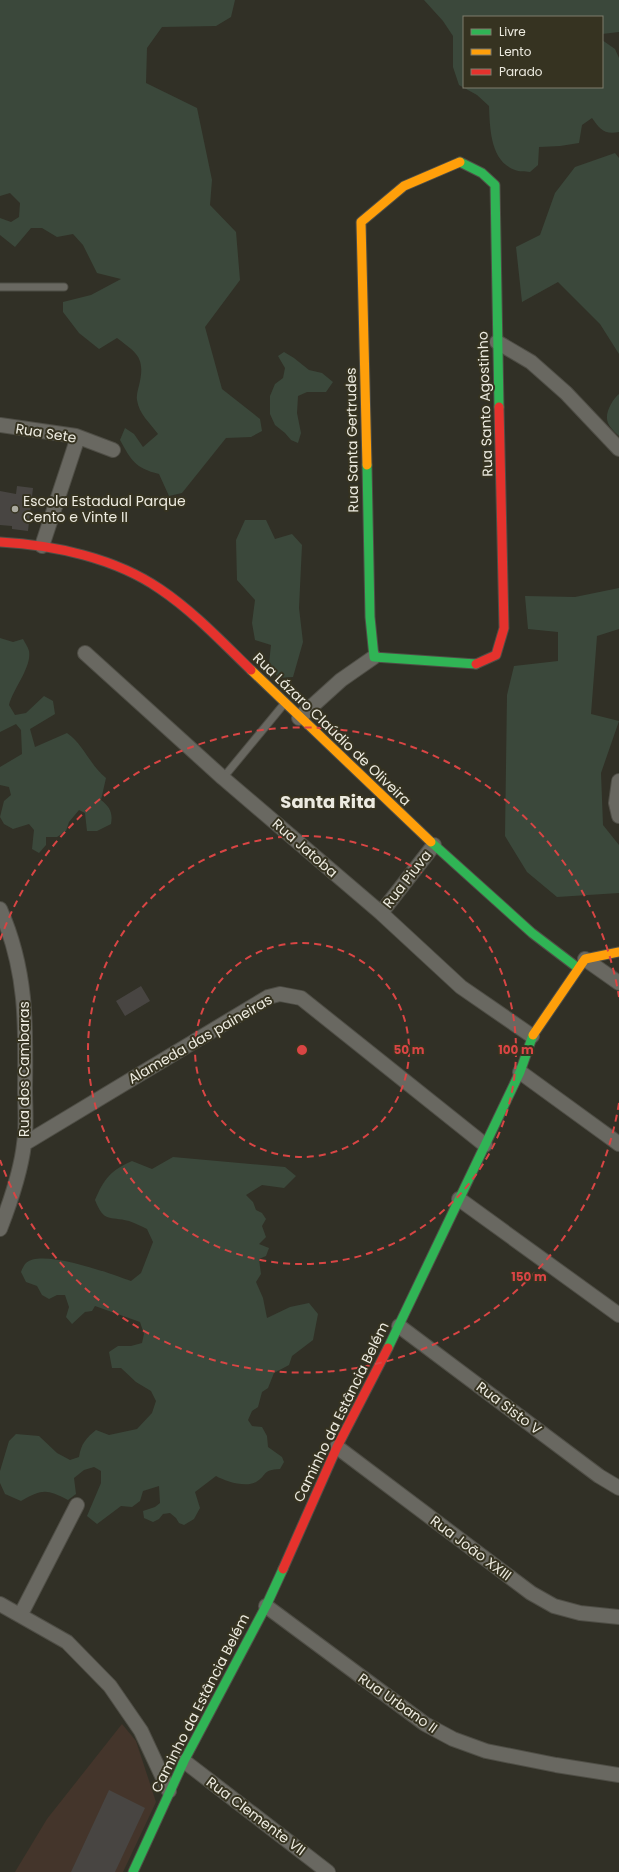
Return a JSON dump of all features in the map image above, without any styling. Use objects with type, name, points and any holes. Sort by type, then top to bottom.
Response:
[{"type":"street","name":"Rua Santo Agostinho","points":[[361,222],[404,186],[460,162],[482,173],[495,185],[497,342],[505,615],[504,628],[496,655],[475,665],[374,657]]},
{"type":"street","name":"Rua Santa Gertrudes","points":[[361,222],[370,617],[374,657]]},
{"type":"street","points":[[497,342],[537,367],[566,393],[619,448]]},
{"type":"street","name":"Rua Sete","points":[[0,426],[78,437],[113,450]]},
{"type":"street","points":[[42,546],[78,437]]},
{"type":"street","name":"Rua Lázaro Claúdio de Oliveira","points":[[0,542],[42,546],[98,561],[131,573],[150,583],[188,610],[284,704],[434,845],[521,924],[582,964]]},
{"type":"street","name":"Rua Jatoba","points":[[85,652],[223,778],[381,913],[461,987],[532,1036]]},
{"type":"street","points":[[299,718],[341,680],[374,657]]},
{"type":"street","points":[[619,781],[616,803],[619,816]]},
{"type":"street","name":"Rua Piuva","points":[[381,913],[434,845]]},
{"type":"street","name":"Rua dos Cambaras","points":[[0,909],[6,922],[20,972],[24,995],[24,1144],[9,1204],[0,1229]]},
{"type":"street","points":[[582,964],[619,952]]},
{"type":"street","points":[[582,964],[619,983]]},
{"type":"street","name":"Caminho da Estância Belém","points":[[133,1872],[184,1761],[266,1606],[337,1447],[400,1326],[520,1072],[532,1036],[582,964]]},
{"type":"street","name":"Alameda das paineiras","points":[[24,1144],[222,1023],[268,997],[280,994],[302,998],[485,1145]]},
{"type":"street","points":[[520,1072],[619,1144]]},
{"type":"street","points":[[459,1199],[619,1315]]},
{"type":"street","name":"Rua Sisto V","points":[[400,1326],[593,1471],[619,1488]]},
{"type":"street","name":"Rua João XXIII","points":[[337,1447],[531,1593],[554,1606],[580,1613],[619,1617]]},
{"type":"street","points":[[21,1614],[77,1505]]},
{"type":"street","points":[[0,1604],[21,1614],[67,1642],[110,1686],[141,1731],[169,1791]]},
{"type":"street","name":"Rua Urbano II","points":[[266,1606],[425,1724],[452,1739],[486,1751],[556,1765],[618,1773]]},
{"type":"street","name":"Rua Clemente VII","points":[[184,1761],[328,1872]]},
{"type":"lane","points":[[0,287],[64,287]]},
{"type":"lane","points":[[223,778],[284,704]]},
{"type":"shaded area","points":[[122,1724],[136,1741],[156,1802],[123,1872],[15,1872],[47,1819]]},
{"type":"green space","points":[[0,0],[235,0],[231,17],[216,26],[162,27],[147,48],[146,83],[197,108],[212,180],[210,205],[236,232],[240,280],[205,327],[222,389],[260,419],[262,431],[251,437],[226,438],[182,493],[169,496],[159,474],[139,466],[127,453],[120,440],[125,428],[134,434],[143,447],[158,434],[142,414],[138,405],[137,395],[141,366],[137,355],[117,338],[99,349],[79,333],[63,312],[63,302],[91,295],[121,279],[97,273],[83,245],[73,234],[57,237],[42,228],[31,228],[15,247],[0,235],[0,218],[11,222],[19,217],[20,203],[10,193],[0,196]]},
{"type":"green space","points":[[424,0],[619,0],[619,32],[603,34],[603,16],[463,16],[463,87],[459,85],[453,67],[453,36],[443,21]]},
{"type":"green space","points":[[603,41],[615,49],[619,58],[619,132],[606,132],[597,125],[592,118],[582,125],[579,143],[539,147],[538,165],[530,172],[517,171],[507,166],[496,152],[491,134],[489,106],[477,95],[464,88],[603,88]]},
{"type":"green space","points":[[615,153],[619,158],[619,354],[600,324],[558,282],[522,302],[516,247],[540,235],[555,193],[575,167]]},
{"type":"green space","points":[[284,352],[309,370],[322,373],[333,382],[326,392],[307,392],[298,396],[297,413],[301,433],[298,443],[291,440],[275,425],[270,414],[270,396],[275,384],[283,378],[285,368],[278,356]]},
{"type":"green space","points":[[619,394],[619,436],[610,427],[607,416],[609,407]]},
{"type":"green space","points":[[245,520],[266,520],[275,539],[292,534],[302,545],[299,608],[303,642],[293,677],[278,678],[269,664],[271,645],[255,640],[252,623],[255,600],[237,580],[236,540]]},
{"type":"green space","points":[[619,588],[619,629],[597,636],[591,714],[619,721],[601,773],[603,825],[619,845],[619,893],[557,897],[527,872],[505,836],[507,695],[514,666],[558,661],[558,632],[528,629],[525,596],[575,597]]},
{"type":"green space","points":[[0,638],[13,642],[23,639],[29,651],[28,664],[9,705],[15,715],[26,713],[44,696],[53,701],[55,714],[30,729],[35,747],[67,733],[78,743],[95,767],[106,778],[101,800],[110,810],[112,817],[111,824],[97,831],[87,831],[85,813],[79,810],[69,822],[66,831],[57,837],[46,837],[46,845],[39,853],[32,849],[34,830],[29,824],[13,829],[4,824],[0,817],[4,801],[11,795],[9,787],[0,785],[0,767],[22,754],[21,730],[16,724],[0,732]]},
{"type":"green space","points":[[173,1157],[285,1167],[296,1176],[284,1188],[262,1185],[246,1195],[253,1202],[256,1210],[262,1213],[266,1219],[262,1226],[266,1237],[259,1244],[269,1248],[266,1256],[259,1259],[261,1274],[256,1282],[263,1298],[267,1318],[290,1307],[309,1303],[318,1314],[313,1340],[292,1356],[289,1365],[274,1373],[268,1388],[262,1392],[258,1407],[252,1411],[248,1420],[252,1426],[262,1427],[267,1436],[268,1447],[282,1457],[284,1462],[280,1469],[270,1470],[256,1482],[251,1484],[235,1483],[216,1476],[195,1492],[200,1508],[194,1519],[184,1525],[179,1523],[170,1513],[163,1514],[159,1519],[153,1522],[144,1518],[143,1511],[155,1507],[160,1503],[159,1486],[143,1491],[140,1501],[132,1507],[121,1506],[97,1524],[87,1516],[101,1483],[101,1471],[94,1467],[84,1470],[74,1478],[76,1494],[68,1500],[49,1492],[35,1494],[21,1501],[5,1494],[0,1483],[0,1471],[9,1441],[16,1434],[39,1436],[57,1453],[70,1460],[79,1457],[84,1442],[96,1430],[109,1435],[137,1429],[152,1413],[156,1401],[151,1391],[136,1382],[121,1368],[112,1368],[109,1352],[118,1346],[131,1346],[142,1343],[144,1334],[140,1322],[95,1306],[92,1311],[85,1312],[72,1324],[66,1317],[69,1307],[65,1295],[57,1295],[49,1299],[42,1295],[37,1286],[26,1282],[21,1272],[26,1263],[34,1259],[46,1258],[93,1268],[131,1281],[141,1273],[153,1242],[147,1229],[129,1221],[104,1215],[95,1200],[109,1176],[125,1164],[132,1161],[152,1169]]},
{"type":"building","name":"Escola Estadual Parque Cento e Vinte II","points":[[17,486],[33,488],[28,531],[12,529],[12,526],[0,525],[0,491],[16,494]]},
{"type":"building","points":[[141,986],[150,1001],[125,1016],[116,1001]]},
{"type":"building","points":[[109,1790],[145,1808],[115,1872],[71,1872]]},
{"type":"traffic: fast","points":[[460,162],[482,173],[495,185],[499,407]]},
{"type":"traffic: fast","points":[[367,465],[370,617],[374,657],[476,664]]},
{"type":"traffic: fast","points":[[431,842],[532,933],[578,968]]},
{"type":"traffic: fast","points":[[388,1348],[520,1072],[533,1035]]},
{"type":"traffic: fast","points":[[133,1872],[184,1761],[266,1606],[283,1569]]},
{"type":"traffic: slow","points":[[367,465],[361,222],[404,186],[460,162]]},
{"type":"traffic: slow","points":[[251,670],[431,842]]},
{"type":"traffic: slow","points":[[533,1035],[585,959],[619,952]]},
{"type":"traffic: jam","points":[[476,664],[496,655],[504,628],[499,407]]},
{"type":"traffic: jam","points":[[0,542],[41,546],[83,555],[104,561],[142,578],[184,607],[251,670]]},
{"type":"traffic: jam","points":[[283,1569],[337,1447],[388,1348]]},
{"type":"place","name":"Escola Estadual Parque Cento e Vinte II","points":[[15,509]]},
{"type":"district","name":"Santa Rita","points":[[328,802]]}]
